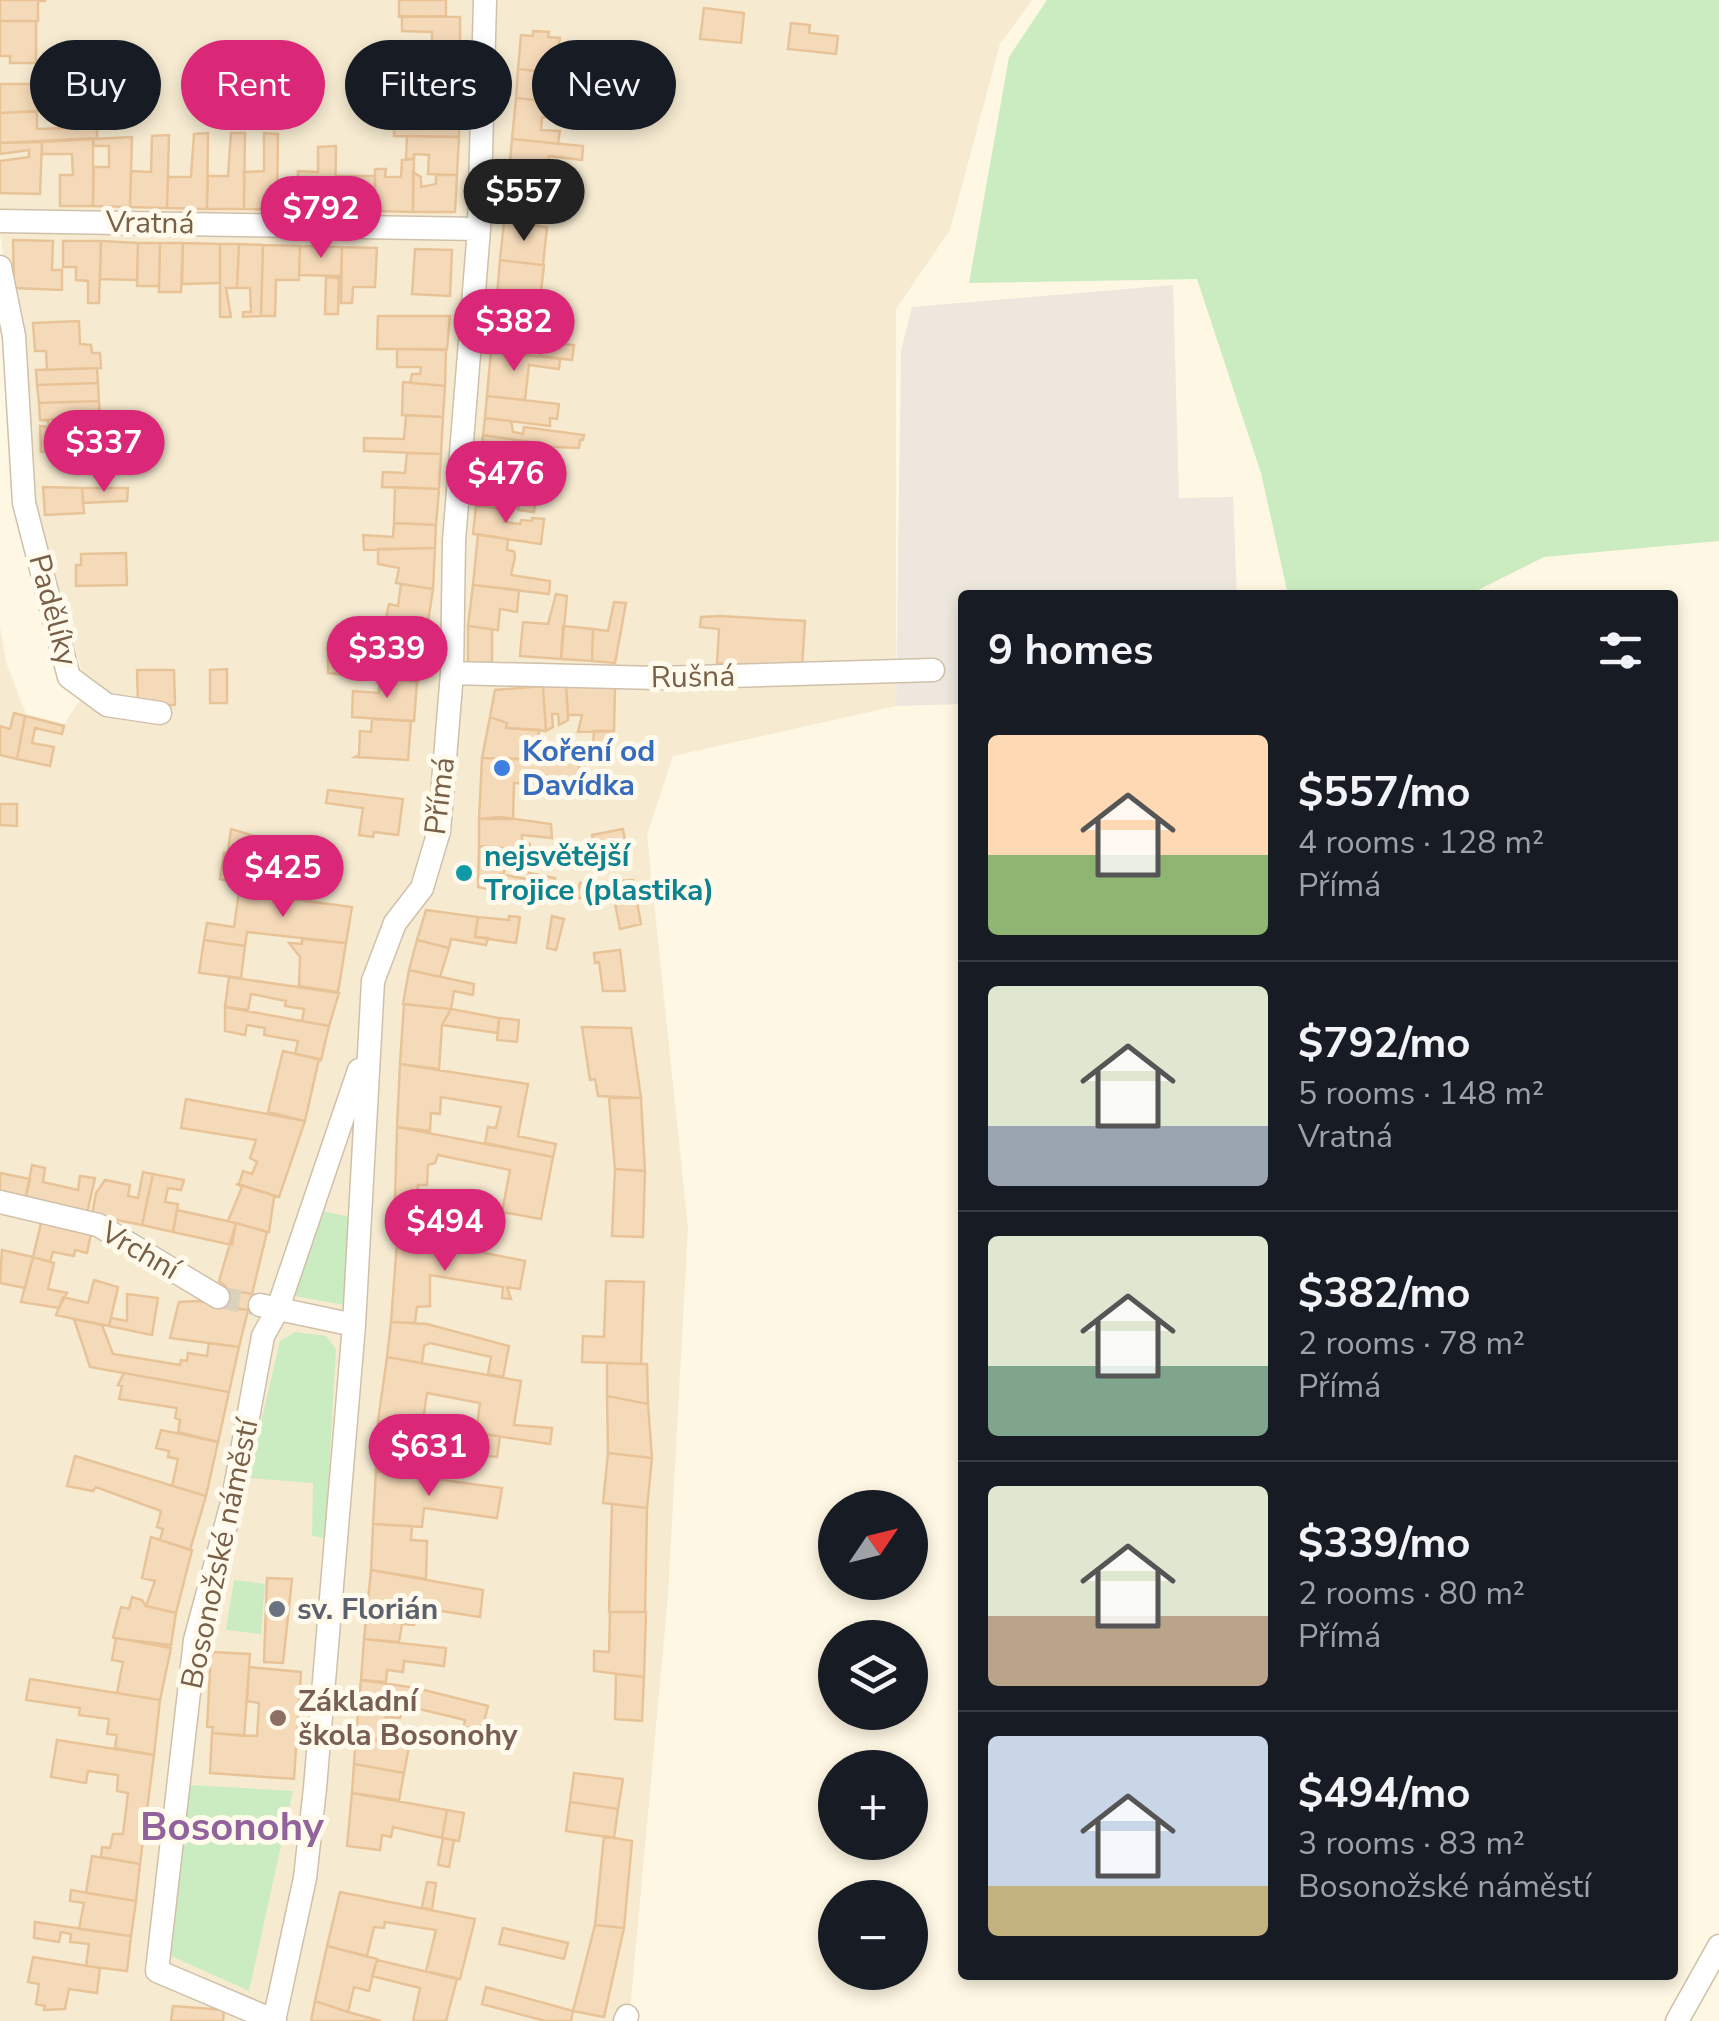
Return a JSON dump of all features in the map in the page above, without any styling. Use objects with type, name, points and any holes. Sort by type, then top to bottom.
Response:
[{"type":"street","name":"Přímá","points":[[394,923],[422,888],[439,831],[452,673],[454,541],[479,229],[486,0]]},
{"type":"street","name":"Vratná","points":[[0,221],[479,229]]},
{"type":"street","name":"Padělíky","points":[[0,266],[14,336],[24,502],[69,677],[108,705],[160,713]]},
{"type":"street","name":"Rušná","points":[[452,673],[656,678],[933,670]]},
{"type":"street","name":"Bosonožské náměstí","points":[[366,1053],[269,1308],[233,1499],[195,1640],[157,1971],[274,2021],[305,1878],[354,1326],[366,1053],[373,980],[394,923]]},
{"type":"street","name":"Vrchní","points":[[0,1202],[98,1224],[218,1297]]},
{"type":"street","points":[[269,1308],[354,1326]]},
{"type":"street","points":[[1677,2021],[1719,1946]]},
{"type":"shaded area","points":[[0,0],[1032,0],[1000,44],[950,230],[896,309],[896,706],[673,756],[647,835],[688,1228],[668,1595],[629,2021],[0,2021],[0,627],[6,662],[26,714],[64,724],[87,690],[33,498],[0,233]]},
{"type":"shaded area","points":[[1173,285],[1179,498],[1233,497],[1237,590],[958,590],[958,704],[896,706],[901,351],[912,307]]},
{"type":"green space","points":[[1047,0],[1719,0],[1719,541],[1544,557],[1478,590],[1287,590],[1261,473],[1197,279],[969,283],[1009,57]]},
{"type":"green space","points":[[323,1211],[350,1217],[345,1305],[294,1296]]},
{"type":"green space","points":[[295,1332],[326,1336],[336,1349],[325,1538],[312,1536],[313,1483],[248,1478],[280,1341]]},
{"type":"green space","points":[[234,1580],[265,1584],[261,1634],[226,1630]]},
{"type":"green space","points":[[190,1785],[293,1791],[249,1991],[171,1956]]},
{"type":"building","points":[[0,0],[45,1],[38,1],[38,21],[0,21]]},
{"type":"building","points":[[399,0],[446,0],[446,16],[399,17]]},
{"type":"building","points":[[704,8],[744,13],[741,43],[700,39]]},
{"type":"building","points":[[402,16],[460,17],[460,40],[432,40],[432,32],[402,31]]},
{"type":"building","points":[[0,21],[36,21],[36,40],[30,40],[30,63],[10,63],[10,56],[0,56]]},
{"type":"building","points":[[791,23],[810,25],[809,33],[838,36],[836,54],[788,49]]},
{"type":"building","points":[[533,31],[549,32],[548,37],[560,38],[532,40],[532,71],[518,69],[521,35],[533,36]]},
{"type":"building","points":[[518,69],[532,71],[532,100],[516,98]]},
{"type":"building","points":[[0,84],[30,84],[30,112],[0,113]]},
{"type":"building","points":[[516,98],[532,100],[532,130],[560,131],[558,144],[512,139]]},
{"type":"building","points":[[30,111],[30,130],[97,130],[97,138],[0,143],[0,113]]},
{"type":"building","points":[[394,130],[459,130],[459,137],[394,136]]},
{"type":"building","points":[[208,133],[207,209],[167,208],[168,177],[191,177],[194,134]]},
{"type":"building","points":[[231,133],[245,133],[244,209],[207,209],[208,176],[228,176]]},
{"type":"building","points":[[264,133],[278,134],[277,210],[244,209],[244,172],[264,171]]},
{"type":"building","points":[[169,135],[167,208],[130,207],[131,171],[151,172],[152,136]]},
{"type":"building","points":[[407,136],[459,137],[457,175],[428,174],[429,155],[414,154],[414,159],[406,159]]},
{"type":"building","points":[[132,137],[130,207],[93,206],[94,167],[109,167],[109,146],[94,146],[93,139]]},
{"type":"building","points":[[93,139],[93,206],[60,206],[60,175],[73,175],[72,154],[42,154],[42,142]]},
{"type":"building","points":[[512,139],[583,146],[582,160],[549,156],[547,176],[509,172]]},
{"type":"building","points":[[42,142],[40,194],[0,193],[0,161],[29,157],[29,150],[0,154],[0,143]]},
{"type":"building","points":[[336,146],[335,211],[298,210],[298,171],[318,172],[318,147]]},
{"type":"building","points":[[414,159],[413,212],[375,211],[375,169],[386,169],[385,177],[401,177],[402,160]]},
{"type":"building","points":[[413,172],[421,177],[421,187],[436,184],[436,175],[457,175],[455,212],[413,212]]},
{"type":"building","points":[[510,172],[532,174],[531,184],[577,189],[574,208],[539,204],[538,226],[506,222]]},
{"type":"building","points":[[336,176],[375,176],[375,211],[335,211]]},
{"type":"building","points":[[504,222],[547,227],[543,265],[500,260]]},
{"type":"building","points":[[13,240],[53,241],[52,270],[62,270],[62,290],[14,288]]},
{"type":"building","points":[[63,241],[101,241],[99,303],[88,303],[88,281],[76,280],[76,267],[63,267]]},
{"type":"building","points":[[101,241],[138,243],[137,280],[100,279]]},
{"type":"building","points":[[138,243],[160,243],[159,286],[137,286]]},
{"type":"building","points":[[160,243],[183,243],[181,292],[159,292]]},
{"type":"building","points":[[183,243],[220,244],[220,283],[182,284]]},
{"type":"building","points":[[220,244],[239,244],[237,288],[226,288],[231,317],[220,317]]},
{"type":"building","points":[[239,244],[263,245],[261,316],[243,317],[243,312],[251,312],[250,288],[237,288]]},
{"type":"building","points":[[263,245],[300,246],[299,280],[276,280],[275,316],[261,316]]},
{"type":"building","points":[[300,246],[342,247],[341,276],[299,275]]},
{"type":"building","points":[[342,247],[377,248],[375,287],[353,287],[352,303],[341,303]]},
{"type":"building","points":[[415,249],[452,250],[450,296],[412,294]]},
{"type":"building","points":[[500,260],[544,265],[540,301],[497,296]]},
{"type":"building","points":[[326,277],[339,278],[338,314],[325,314]]},
{"type":"building","points":[[378,316],[450,316],[447,349],[377,349]]},
{"type":"building","points":[[79,321],[80,344],[91,345],[92,353],[100,353],[101,368],[47,370],[46,351],[35,351],[33,323]]},
{"type":"building","points":[[541,341],[574,345],[572,360],[540,356]]},
{"type":"building","points":[[397,349],[446,350],[445,386],[410,383],[412,374],[420,374],[421,367],[397,367]]},
{"type":"building","points":[[491,351],[560,359],[559,369],[529,365],[525,400],[487,396]]},
{"type":"building","points":[[97,368],[98,383],[37,385],[36,370]]},
{"type":"building","points":[[403,382],[445,386],[443,417],[402,415]]},
{"type":"building","points":[[98,383],[99,401],[39,403],[37,385]]},
{"type":"building","points":[[487,396],[559,404],[557,419],[550,418],[550,426],[485,418]]},
{"type":"building","points":[[99,401],[100,418],[40,420],[39,403]]},
{"type":"building","points":[[406,415],[443,417],[441,454],[364,451],[364,438],[404,439]]},
{"type":"building","points":[[100,418],[86,421],[85,430],[101,435],[101,449],[41,452],[40,426],[49,427],[48,421],[40,420]]},
{"type":"building","points":[[485,418],[511,421],[513,432],[523,434],[524,427],[584,435],[579,448],[529,446],[530,442],[483,435]]},
{"type":"building","points":[[483,435],[530,442],[528,457],[504,454],[501,487],[478,485]]},
{"type":"building","points":[[407,453],[441,454],[439,489],[382,487],[383,472],[405,473]]},
{"type":"building","points":[[502,479],[538,481],[534,512],[518,510],[519,504],[507,503],[506,509],[476,506],[478,485],[501,487]]},
{"type":"building","points":[[43,487],[82,488],[84,513],[45,515]]},
{"type":"building","points":[[395,487],[439,489],[436,525],[394,523]]},
{"type":"building","points":[[82,488],[128,488],[127,501],[83,503]]},
{"type":"building","points":[[476,506],[506,509],[504,522],[520,524],[521,520],[544,519],[541,544],[473,534]]},
{"type":"building","points":[[394,523],[436,525],[435,548],[364,550],[363,535],[393,537]]},
{"type":"building","points":[[478,534],[508,539],[507,550],[514,551],[515,557],[511,575],[550,581],[549,594],[473,585]]},
{"type":"building","points":[[435,548],[433,589],[396,583],[399,568],[378,564],[378,549]]},
{"type":"building","points":[[126,553],[127,585],[76,586],[76,565],[81,565],[81,554]]},
{"type":"building","points":[[401,584],[433,589],[428,622],[386,618],[389,604],[398,606]]},
{"type":"building","points":[[473,585],[519,590],[517,612],[500,609],[498,630],[468,626]]},
{"type":"building","points":[[556,594],[567,596],[561,659],[520,656],[523,622],[548,624]]},
{"type":"building","points":[[614,602],[626,603],[615,663],[592,661],[593,629],[608,631]]},
{"type":"building","points":[[701,617],[805,621],[802,668],[717,663],[719,629],[700,627]]},
{"type":"building","points":[[387,618],[429,622],[418,682],[328,673],[328,657],[388,663],[392,641],[384,640]]},
{"type":"building","points":[[468,626],[492,629],[492,663],[468,663]]},
{"type":"building","points":[[563,626],[593,629],[592,661],[561,659]]},
{"type":"building","points":[[227,669],[227,703],[210,703],[210,670]]},
{"type":"building","points":[[137,670],[174,670],[175,705],[138,705]]},
{"type":"building","points":[[380,678],[417,682],[414,721],[352,717],[353,691],[379,693]]},
{"type":"building","points":[[566,685],[615,686],[614,731],[578,732],[582,715],[568,715]]},
{"type":"building","points":[[566,685],[568,720],[559,725],[558,714],[552,714],[553,727],[546,731],[543,686]]},
{"type":"building","points":[[543,686],[546,731],[506,728],[507,723],[490,717],[495,690]]},
{"type":"building","points":[[14,713],[25,716],[17,759],[0,755],[0,726],[10,729]]},
{"type":"building","points":[[25,716],[64,726],[62,734],[35,728],[32,743],[54,747],[50,766],[17,759]]},
{"type":"building","points":[[490,717],[507,723],[506,728],[540,730],[535,742],[525,741],[524,759],[482,758]]},
{"type":"building","points":[[372,719],[411,721],[408,760],[355,757],[359,755],[360,731],[371,732]]},
{"type":"building","points":[[594,731],[609,731],[608,761],[592,760]]},
{"type":"building","points":[[482,758],[578,761],[583,791],[581,785],[514,783],[513,819],[479,819]]},
{"type":"building","points":[[328,790],[403,799],[398,835],[359,835],[363,808],[326,803]]},
{"type":"building","points":[[0,804],[17,804],[17,826],[0,825]]},
{"type":"building","points":[[501,817],[551,824],[552,838],[522,835],[522,843],[530,844],[529,850],[479,846],[479,819]]},
{"type":"building","points":[[231,829],[288,846],[285,865],[224,853],[228,852]]},
{"type":"building","points":[[623,829],[629,862],[598,859],[592,835]]},
{"type":"building","points":[[479,846],[544,852],[542,865],[507,862],[498,891],[478,887]]},
{"type":"building","points":[[224,853],[285,865],[281,885],[249,880],[248,886],[220,879]]},
{"type":"building","points":[[529,873],[555,878],[551,901],[498,891],[500,874],[527,879]]},
{"type":"building","points":[[633,880],[641,924],[620,929],[614,898],[576,898],[580,883]]},
{"type":"building","points":[[239,892],[352,907],[346,943],[247,932],[245,946],[204,940],[207,923],[234,927]]},
{"type":"building","points":[[426,910],[478,917],[475,937],[488,938],[486,945],[451,939],[449,948],[417,940]]},
{"type":"building","points":[[509,916],[520,917],[516,943],[475,937],[478,917],[509,920]]},
{"type":"building","points":[[552,916],[564,919],[556,950],[547,948]]},
{"type":"building","points":[[302,939],[346,943],[338,992],[299,986],[300,957],[289,943],[302,944]]},
{"type":"building","points":[[204,940],[245,946],[241,978],[199,973]]},
{"type":"building","points":[[417,940],[449,948],[440,977],[409,970]]},
{"type":"building","points":[[620,950],[625,991],[603,991],[594,953]]},
{"type":"building","points":[[409,970],[474,984],[473,995],[454,991],[451,1009],[403,1004]]},
{"type":"building","points":[[229,977],[339,993],[329,1026],[302,1021],[304,1009],[285,1006],[286,1001],[251,994],[248,1010],[225,1007]]},
{"type":"building","points":[[404,1004],[451,1009],[442,1025],[439,1069],[400,1064]]},
{"type":"building","points":[[225,1007],[329,1026],[321,1060],[295,1054],[298,1041],[264,1035],[265,1028],[247,1025],[245,1035],[225,1031]]},
{"type":"building","points":[[451,1009],[499,1018],[498,1033],[442,1025]]},
{"type":"building","points":[[499,1018],[519,1020],[517,1042],[497,1040]]},
{"type":"building","points":[[582,1027],[631,1028],[641,1098],[598,1096],[595,1079],[590,1080]]},
{"type":"building","points":[[283,1051],[319,1059],[305,1121],[268,1112]]},
{"type":"building","points":[[400,1064],[528,1084],[518,1136],[556,1144],[553,1157],[485,1143],[488,1127],[496,1128],[501,1107],[441,1097],[440,1114],[431,1113],[430,1131],[397,1127]]},
{"type":"building","points":[[609,1098],[641,1098],[645,1171],[615,1169]]},
{"type":"building","points":[[186,1099],[305,1121],[279,1197],[239,1184],[243,1171],[252,1174],[257,1162],[250,1158],[256,1140],[181,1128]]},
{"type":"building","points":[[397,1127],[553,1157],[541,1219],[502,1212],[510,1170],[438,1155],[435,1163],[428,1165],[427,1185],[418,1185],[417,1198],[395,1199]]},
{"type":"building","points":[[32,1165],[45,1168],[43,1182],[78,1190],[80,1176],[95,1178],[87,1213],[25,1201]]},
{"type":"building","points":[[615,1169],[645,1171],[643,1237],[612,1236]]},
{"type":"building","points":[[143,1172],[153,1174],[142,1225],[92,1215],[96,1193],[105,1180],[130,1185],[128,1196],[138,1198]]},
{"type":"building","points":[[0,1173],[30,1179],[25,1201],[0,1195]]},
{"type":"building","points":[[153,1174],[184,1180],[181,1190],[168,1188],[165,1202],[178,1204],[173,1232],[142,1225]]},
{"type":"building","points":[[236,1184],[279,1197],[274,1197],[269,1232],[228,1221],[242,1187]]},
{"type":"building","points":[[417,1198],[464,1206],[460,1223],[434,1218],[433,1229],[426,1230],[425,1243],[394,1242],[395,1199]]},
{"type":"building","points":[[177,1210],[236,1223],[232,1245],[173,1232]]},
{"type":"building","points":[[43,1215],[92,1229],[87,1253],[75,1250],[74,1256],[53,1252],[50,1262],[33,1257]]},
{"type":"building","points":[[236,1223],[267,1232],[252,1294],[229,1290],[219,1281]]},
{"type":"building","points":[[397,1242],[440,1244],[525,1261],[520,1289],[507,1287],[511,1299],[502,1298],[503,1287],[430,1275],[430,1306],[417,1307],[415,1323],[391,1322]]},
{"type":"building","points":[[2,1250],[33,1257],[25,1288],[0,1283]]},
{"type":"building","points":[[33,1257],[54,1263],[48,1289],[67,1293],[59,1308],[21,1302]]},
{"type":"building","points":[[94,1280],[118,1287],[109,1326],[56,1315],[63,1297],[88,1303]]},
{"type":"building","points":[[606,1281],[644,1282],[641,1364],[582,1362],[583,1336],[604,1337]]},
{"type":"building","points":[[229,1290],[252,1294],[248,1310],[226,1308]]},
{"type":"building","points":[[127,1294],[158,1298],[152,1335],[109,1326],[111,1318],[127,1321]]},
{"type":"building","points":[[198,1301],[248,1310],[239,1347],[170,1338],[179,1302]]},
{"type":"building","points":[[74,1319],[102,1325],[113,1354],[180,1365],[181,1360],[187,1361],[188,1353],[207,1356],[209,1343],[239,1347],[229,1392],[90,1367]]},
{"type":"building","points":[[391,1322],[427,1324],[509,1346],[503,1377],[488,1374],[491,1357],[430,1343],[424,1346],[422,1363],[387,1357]]},
{"type":"building","points":[[387,1357],[521,1381],[514,1425],[552,1428],[550,1444],[476,1433],[480,1403],[427,1393],[422,1427],[378,1421]]},
{"type":"building","points":[[607,1363],[647,1364],[648,1404],[607,1396]]},
{"type":"building","points":[[124,1373],[229,1392],[218,1442],[178,1432],[177,1408],[119,1399],[122,1386],[118,1385]]},
{"type":"building","points":[[607,1396],[648,1404],[652,1458],[608,1453]]},
{"type":"building","points":[[378,1421],[500,1436],[497,1457],[417,1446],[415,1462],[405,1461],[404,1475],[376,1471]]},
{"type":"building","points":[[161,1430],[218,1442],[206,1496],[172,1486],[178,1459],[168,1457],[169,1451],[156,1448]]},
{"type":"building","points":[[608,1453],[652,1458],[647,1508],[603,1503]]},
{"type":"building","points":[[75,1456],[206,1496],[190,1550],[160,1540],[163,1529],[157,1527],[161,1511],[96,1487],[93,1491],[67,1486]]},
{"type":"building","points":[[376,1471],[502,1488],[497,1518],[424,1508],[422,1527],[373,1524]]},
{"type":"building","points":[[612,1504],[647,1508],[645,1612],[609,1612]]},
{"type":"building","points":[[373,1524],[412,1526],[411,1540],[427,1541],[426,1579],[371,1570]]},
{"type":"building","points":[[151,1537],[192,1550],[176,1613],[146,1606],[155,1581],[142,1578]]},
{"type":"building","points":[[371,1570],[483,1590],[480,1617],[416,1607],[414,1625],[402,1624],[399,1642],[364,1639]]},
{"type":"building","name":"sv. Florián","points":[[267,1578],[292,1579],[283,1663],[264,1662]]},
{"type":"building","points":[[132,1597],[146,1606],[176,1613],[171,1645],[113,1638],[121,1607],[129,1609]]},
{"type":"building","points":[[610,1612],[646,1612],[644,1677],[594,1671],[594,1651],[609,1652]]},
{"type":"building","points":[[116,1638],[171,1648],[160,1700],[117,1693],[123,1662],[112,1660]]},
{"type":"building","points":[[364,1639],[446,1648],[444,1666],[404,1661],[403,1672],[387,1670],[386,1682],[361,1680]]},
{"type":"building","points":[[211,1652],[250,1654],[244,1736],[212,1733],[213,1727],[207,1727]]},
{"type":"building","name":"Základní škola Bosonohy","points":[[249,1667],[301,1672],[294,1779],[210,1773],[212,1733],[257,1736],[259,1703],[247,1701]]},
{"type":"building","points":[[616,1674],[644,1677],[642,1721],[615,1719]]},
{"type":"building","points":[[30,1679],[160,1700],[154,1755],[115,1748],[117,1735],[107,1734],[109,1719],[79,1715],[80,1708],[26,1700]]},
{"type":"building","points":[[361,1680],[416,1688],[488,1706],[482,1730],[464,1726],[465,1720],[403,1705],[400,1718],[386,1717],[384,1741],[356,1736]]},
{"type":"building","points":[[356,1736],[409,1746],[404,1773],[354,1764]]},
{"type":"building","points":[[57,1740],[154,1755],[140,1864],[101,1857],[102,1847],[110,1848],[113,1834],[123,1834],[128,1793],[117,1791],[118,1775],[88,1771],[86,1783],[51,1777]]},
{"type":"building","points":[[354,1764],[404,1773],[399,1800],[352,1793]]},
{"type":"building","points":[[574,1773],[623,1779],[618,1809],[570,1802]]},
{"type":"building","points":[[352,1793],[447,1810],[442,1838],[393,1827],[391,1837],[382,1835],[380,1850],[347,1846]]},
{"type":"building","points":[[570,1802],[618,1809],[614,1838],[566,1831]]},
{"type":"building","points":[[447,1810],[464,1813],[459,1841],[442,1838]]},
{"type":"building","points":[[604,1836],[632,1841],[624,1928],[595,1925]]},
{"type":"building","points":[[443,1838],[454,1840],[449,1867],[438,1865]]},
{"type":"building","points":[[92,1856],[140,1864],[136,1901],[86,1893]]},
{"type":"building","points":[[427,1882],[436,1883],[432,1910],[422,1907]]},
{"type":"building","points":[[71,1890],[136,1901],[131,1936],[79,1929],[84,1903],[70,1901]]},
{"type":"building","points":[[340,1892],[475,1919],[460,1979],[426,1971],[436,1930],[385,1922],[384,1928],[374,1927],[367,1956],[327,1946]]},
{"type":"building","points":[[35,1922],[131,1936],[127,1971],[86,1966],[89,1944],[70,1942],[71,1934],[61,1932],[59,1942],[34,1938]]},
{"type":"building","points":[[595,1925],[624,1928],[604,2017],[573,2011]]},
{"type":"building","points":[[503,1928],[568,1943],[564,1959],[499,1944]]},
{"type":"building","points":[[327,1946],[377,1959],[369,1991],[354,1987],[348,2012],[315,2001]]},
{"type":"building","points":[[33,1957],[100,1968],[97,1993],[69,1989],[65,2009],[44,2010],[45,2006],[36,2004],[39,1984],[28,1982]]},
{"type":"building","points":[[377,1960],[457,1979],[446,2021],[413,2021],[420,1988],[372,1976]]},
{"type":"building","points":[[486,1987],[573,2011],[571,2021],[545,2021],[482,2004]]},
{"type":"building","points":[[315,2001],[348,2012],[381,2021],[311,2021]]},
{"type":"building","points":[[173,2006],[224,2010],[223,2021],[171,2021]]},
{"type":"tunnel","points":[[218,1297],[260,1305]]},
{"type":"place","name":"Koření od Davídka","points":[[502,768]]},
{"type":"place","name":"nejsvětější Trojice (plastika)","points":[[464,873]]},
{"type":"place","name":"sv. Florián","points":[[277,1609]]},
{"type":"place","name":"Základní škola Bosonohy","points":[[278,1718]]},
{"type":"district","name":"Bosonohy","points":[[232,1827]]}]
